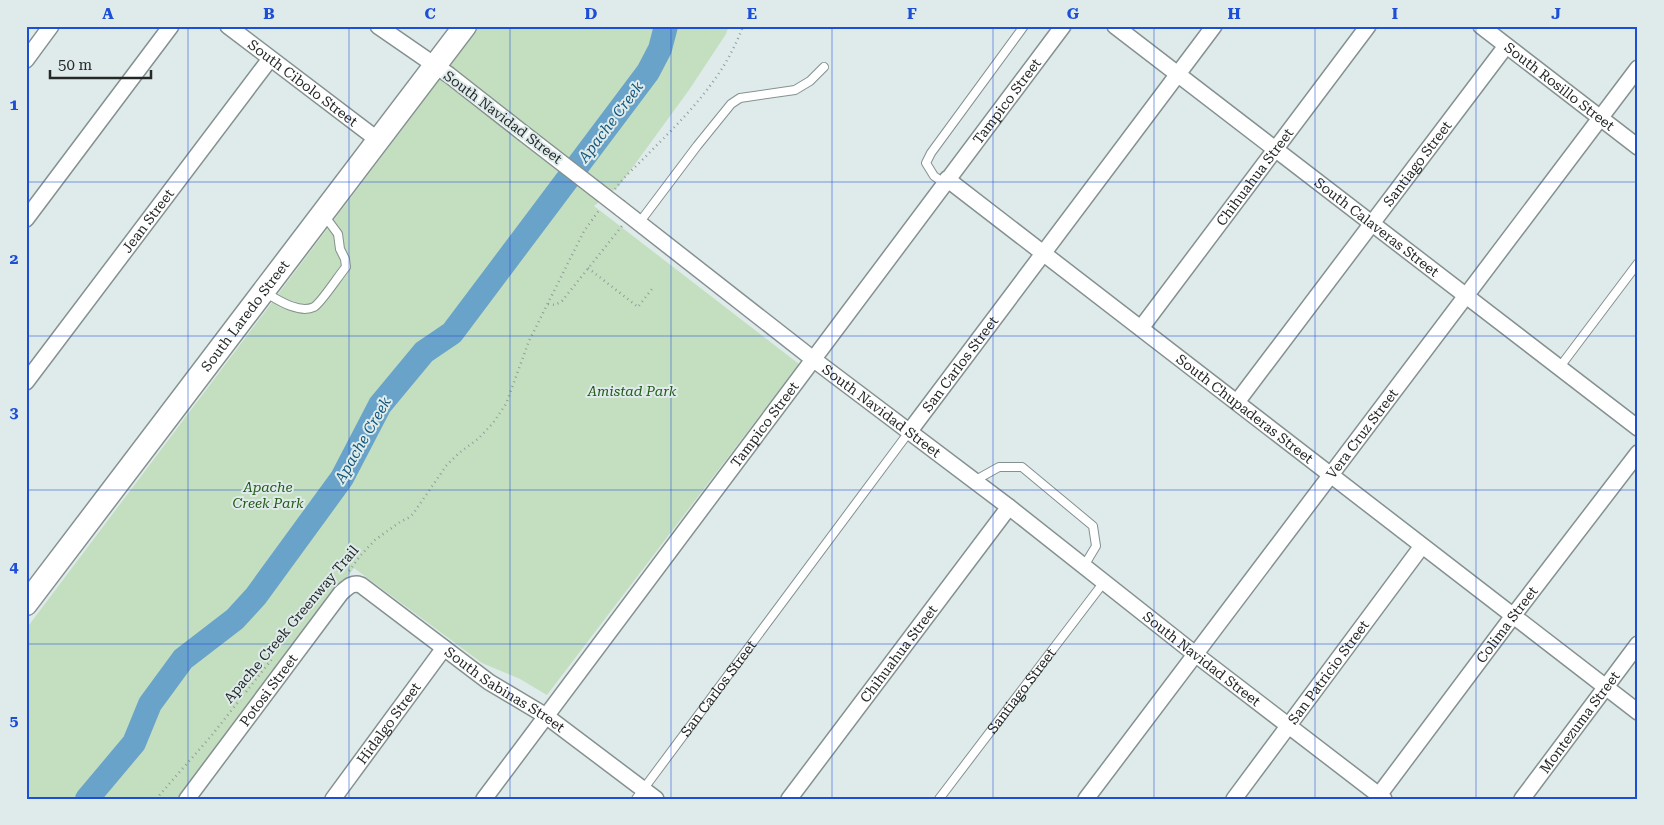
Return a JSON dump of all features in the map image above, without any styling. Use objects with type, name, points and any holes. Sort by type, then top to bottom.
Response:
[{"type":"main road","name":"South Laredo Street","points":[[26,604],[464,26]]},
{"type":"street","points":[[26,60],[52,26]]},
{"type":"street","points":[[26,219],[171,26]]},
{"type":"street","name":"South Cibolo Street","points":[[228,26],[378,140]]},
{"type":"street","name":"South Navidad Street","points":[[378,26],[396,32],[435,66],[524,133],[813,359],[1009,507],[1380,798]]},
{"type":"street","name":"Tampico Street","points":[[484,799],[1063,26]]},
{"type":"street","name":"South Calaveras Street","points":[[1115,26],[1638,428]]},
{"type":"street","name":"San Carlos Street","points":[[909,432],[1214,26]]},
{"type":"street","name":"Chihuahua Street","points":[[1141,328],[1368,26]]},
{"type":"street","name":"South Rosillo Street","points":[[1481,26],[1638,147]]},
{"type":"street","name":"Santiago Street","points":[[1237,402],[1506,46]]},
{"type":"street","name":"Jean Street","points":[[26,382],[270,59]]},
{"type":"street","name":"Vera Cruz Street","points":[[1086,799],[1638,68]]},
{"type":"street","name":"South Chupaderas Street","points":[[946,181],[1141,328],[1638,712]]},
{"type":"street","name":"Colima Street","points":[[1380,798],[1513,616],[1638,453]]},
{"type":"street","name":"Chihuahua Street","points":[[789,799],[1009,507]]},
{"type":"street","name":"San Patricio Street","points":[[1234,799],[1422,546]]},
{"type":"street","name":"South Sabinas Street","points":[[350,577],[489,682],[546,716],[640,794],[656,799]]},
{"type":"street","name":"Potosi Street","points":[[188,799],[341,593],[350,577]]},
{"type":"street","name":"Montezuma Street","points":[[1522,799],[1638,644]]},
{"type":"street","name":"Hidalgo Street","points":[[332,799],[444,648]]},
{"type":"lane","points":[[946,181],[934,176],[926,163],[931,152],[1024,26]]},
{"type":"lane","points":[[639,223],[731,104],[740,98],[795,90],[810,81],[824,67]]},
{"type":"lane","points":[[263,292],[283,302],[307,309],[315,306],[346,267],[345,259],[340,249],[338,234],[323,213]]},
{"type":"lane","points":[[1559,368],[1638,263]]},
{"type":"lane","name":"San Carlos Street","points":[[640,794],[909,432]]},
{"type":"lane","points":[[974,481],[1000,467],[1022,467],[1093,526],[1096,546],[1084,566]]},
{"type":"lane","name":"Santiago Street","points":[[939,799],[1104,582]]},
{"type":"path","points":[[614,190],[624,176],[686,116],[713,83],[739,38],[743,26]]},
{"type":"path","name":"Apache Creek Greenway Trail","points":[[350,577],[360,556],[375,540],[413,514],[446,466],[459,453],[479,438],[493,423],[506,404],[529,341],[584,230],[604,204]]},
{"type":"path","points":[[548,304],[555,305],[562,300],[623,225]]},
{"type":"path","points":[[588,268],[638,307],[652,289]]},
{"type":"path","name":"Apache Creek Greenway Trail","points":[[156,799],[212,735],[274,657]]},
{"type":"green space","name":"Apache Creek Park","points":[[480,26],[729,26],[726,34],[689,90],[619,186],[594,206],[799,364],[547,695],[520,679],[482,663],[354,568],[180,799],[26,799],[26,629]]},
{"type":"waterway","name":"Apache Creek","points":[[87,799],[134,743],[150,704],[183,659],[235,619],[256,596],[342,478],[380,405],[424,352],[452,333],[648,72],[660,49],[666,26]]},
{"type":"park label","name":"Amistad Park","points":[[632,391]]}]
